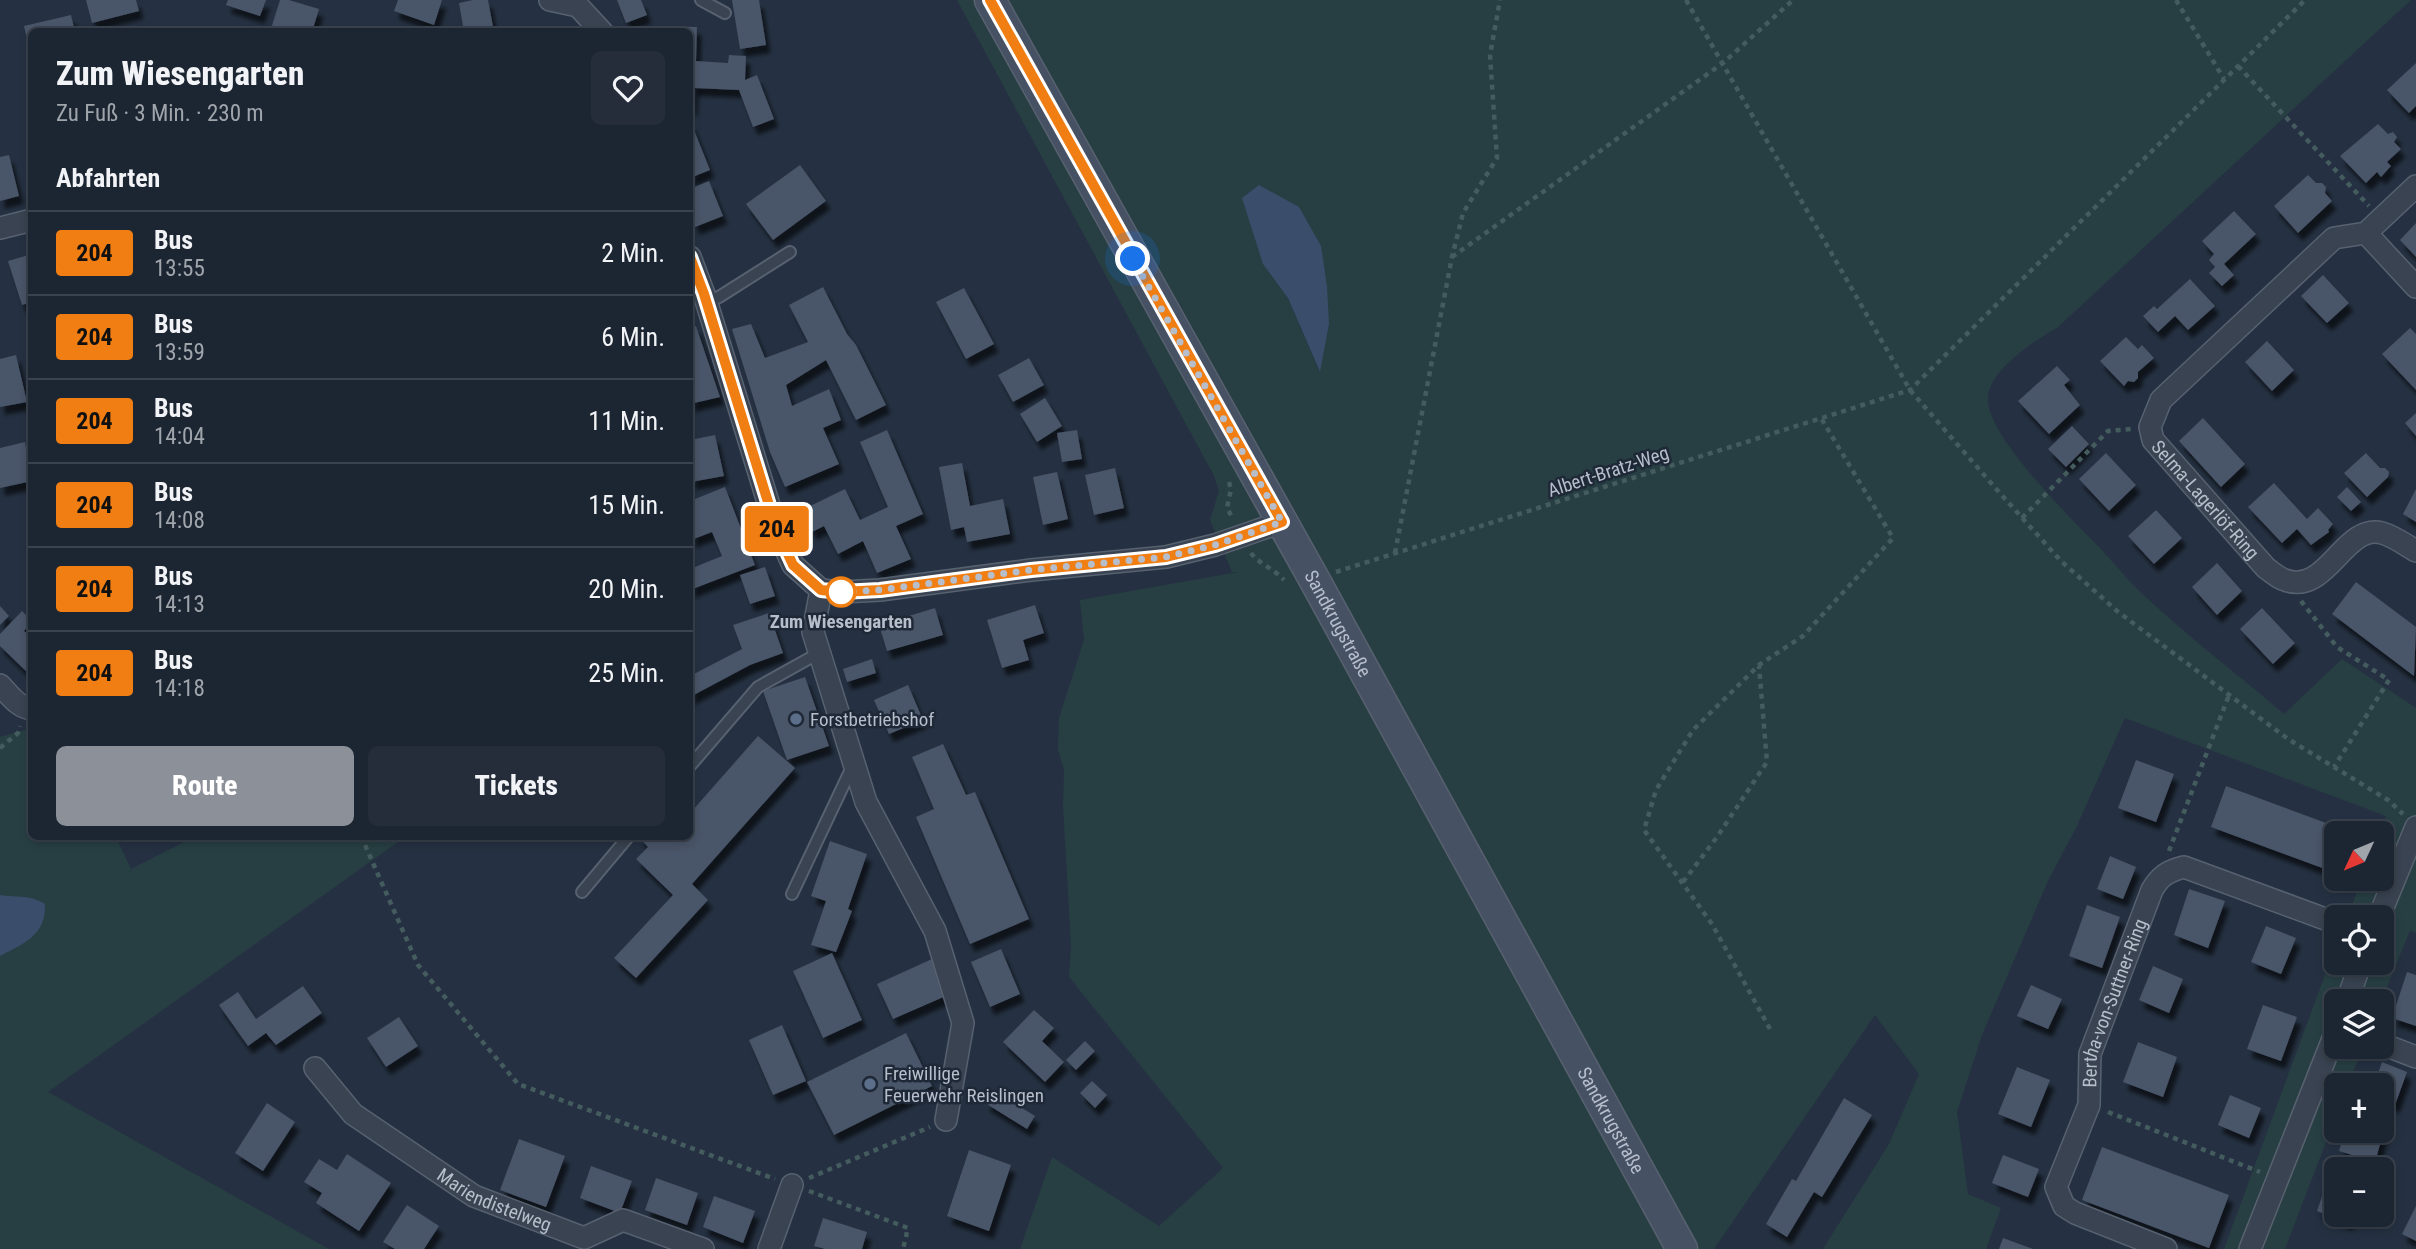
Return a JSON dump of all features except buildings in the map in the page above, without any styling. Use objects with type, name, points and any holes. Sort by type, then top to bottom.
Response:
[{"type":"street","points":[[550,0],[578,3],[600,28]]},
{"type":"street","name":"Sandkrugstraße","points":[[990,0],[1314,579],[1682,1249]]},
{"type":"street","points":[[2416,186],[2374,226],[2416,287]]},
{"type":"street","points":[[0,228],[28,221]]},
{"type":"street","name":"Selma-Lagerlöf-Ring","points":[[2284,580],[2266,568],[2153,440],[2150,427],[2161,400],[2334,238],[2374,226]]},
{"type":"street","points":[[693,265],[776,528],[793,565],[821,590],[880,590],[1031,570],[1166,557],[1215,545],[1282,522]]},
{"type":"street","points":[[2284,580],[2301,582],[2316,578],[2353,541],[2368,532],[2383,533],[2416,551]]},
{"type":"street","points":[[821,590],[813,632],[866,802],[935,931],[963,1023],[946,1120]]},
{"type":"street","points":[[0,685],[13,700],[28,708]]},
{"type":"street","points":[[2383,905],[2411,822]]},
{"type":"street","points":[[2159,877],[2185,867],[2324,919]]},
{"type":"street","name":"Bertha-von-Suttner-Ring","points":[[2159,877],[2090,1054],[2089,1105],[2056,1187],[2064,1206],[2075,1213],[2166,1249]]},
{"type":"street","points":[[2394,1049],[2416,1057]]},
{"type":"street","points":[[2250,1249],[2325,1059]]},
{"type":"street","name":"Mariendistelweg","points":[[315,1068],[353,1114],[474,1196],[584,1238],[623,1220],[703,1249]]},
{"type":"street","points":[[769,1249],[792,1185]]},
{"type":"lane","points":[[701,0],[725,13]]},
{"type":"lane","points":[[706,302],[719,297],[790,252]]},
{"type":"lane","points":[[693,763],[758,687],[819,653]]},
{"type":"lane","points":[[792,894],[854,763]]},
{"type":"lane","points":[[582,892],[626,840]]},
{"type":"path","points":[[1395,553],[1451,257],[1463,213],[1497,158],[1490,55],[1500,0]]},
{"type":"path","points":[[1686,0],[1910,390],[2022,518],[2061,561],[2117,611],[2288,739],[2388,800],[2411,822]]},
{"type":"path","points":[[1451,257],[1723,63],[1793,0]]},
{"type":"path","points":[[2176,0],[2224,79]]},
{"type":"path","points":[[1910,390],[2305,0]]},
{"type":"path","points":[[2238,66],[2374,226]]},
{"type":"path","name":"Albert-Bratz-Weg","points":[[1314,579],[1910,390]]},
{"type":"path","points":[[1770,1029],[1712,924],[1644,830],[1656,790],[1693,730],[1759,665],[1802,636],[1893,538],[1849,460],[1821,418]]},
{"type":"path","points":[[2022,518],[2108,431],[2150,427]]},
{"type":"path","points":[[2284,580],[2337,647],[2389,680],[2334,767]]},
{"type":"path","points":[[1683,882],[1767,762],[1759,665]]},
{"type":"path","points":[[2159,877],[2228,695]]},
{"type":"path","points":[[0,748],[18,733],[28,711]]},
{"type":"path","points":[[363,840],[418,965],[518,1084],[908,1228],[902,1249]]},
{"type":"path","points":[[2089,1105],[2277,1179]]},
{"type":"path","points":[[792,1185],[946,1120]]},
{"type":"green space","points":[[957,0],[2411,0],[2057,328],[2037,340],[2004,367],[1990,387],[1988,398],[1991,414],[2001,433],[2051,497],[2142,594],[2284,714],[2342,659],[2416,708],[2416,933],[2410,931],[2394,970],[2394,905],[2352,905],[2357,891],[2394,891],[2394,821],[2384,821],[2386,816],[2125,718],[2077,826],[2048,881],[1982,1035],[1957,1112],[1968,1194],[2001,1208],[1986,1249],[1823,1249],[1889,1144],[1919,1074],[1875,1015],[1714,1249],[1020,1249],[1052,1157],[1159,1226],[1223,1168],[1069,977],[1071,946],[1063,805],[1064,770],[1058,749],[1059,718],[1084,640],[1080,600],[1238,572],[1232,572],[1210,520],[1219,491],[1214,476]],"holes":[[[1288,298],[1329,324],[1319,371]]]},
{"type":"green space","points":[[28,729],[28,840],[117,840],[131,869],[188,840],[401,840],[48,1092],[329,1249],[0,1249],[0,737]]},
{"type":"green space","points":[[2325,975],[2392,975],[2386,989],[2324,989],[2324,1059],[2358,1059],[2353,1073],[2324,1073],[2326,1143],[2285,1249],[2224,1249]]},
{"type":"water","points":[[1259,185],[1299,207],[1321,246],[1329,324],[1320,372],[1288,298],[1263,264],[1242,198]]},
{"type":"water","points":[[0,895],[28,898],[45,904],[38,931],[0,956]]},
{"type":"bus line","name":"204","points":[[693,265],[776,528],[793,565],[821,590],[880,590],[1031,570],[1166,557],[1215,545],[1282,522],[990,0]]},
{"type":"place","name":"Zum Wiesengarten","points":[[841,592]]},
{"type":"place","name":"Forstbetriebshof","points":[[796,719]]},
{"type":"place","name":"Freiwillige Feuerwehr Reislingen","points":[[870,1084]]},
{"type":"route","points":[[841,592],[880,590],[1031,570],[1166,557],[1215,545],[1282,522],[1133,259]]}]
